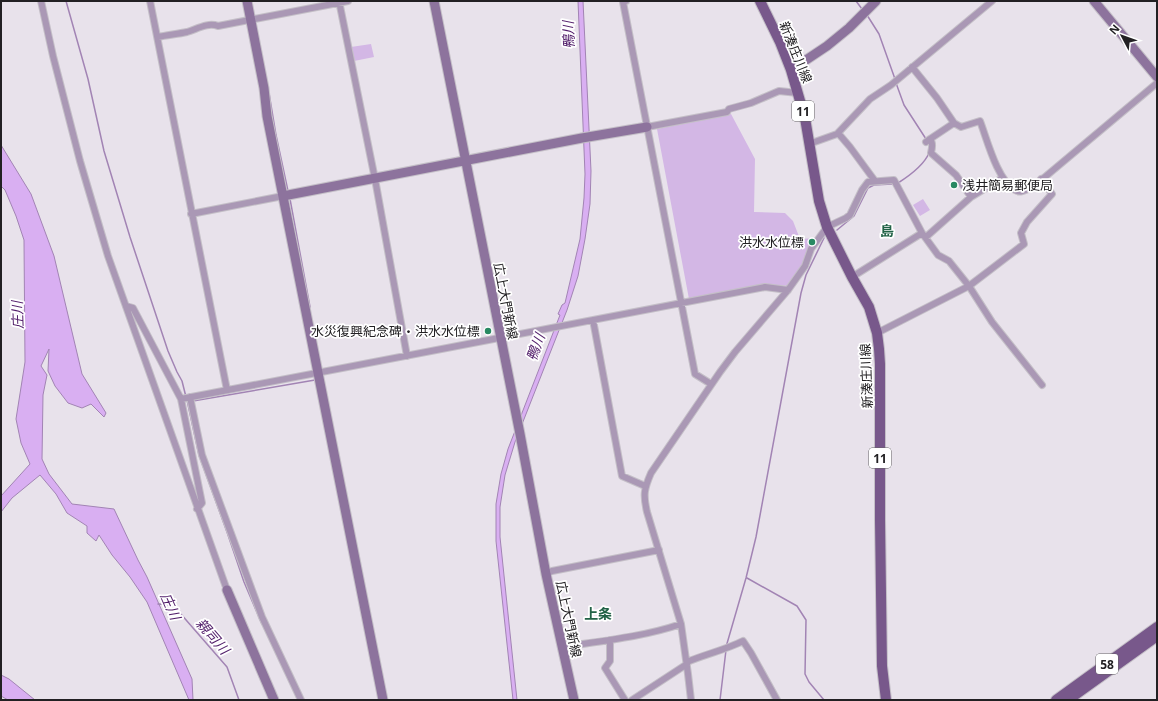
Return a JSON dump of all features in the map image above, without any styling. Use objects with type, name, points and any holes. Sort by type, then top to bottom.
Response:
[{"type":"main road","name":"新湊庄川線","points":[[760,1],[780,42],[791,70],[806,118],[819,201],[827,227],[869,307],[880,349],[882,666],[886,700]]},
{"type":"main road","name":"58","points":[[1056,700],[1157,627]]},
{"type":"main road","name":"58","points":[[1068,700],[1157,636]]},
{"type":"street","points":[[41,1],[53,56],[80,161],[108,256],[227,590],[274,700]]},
{"type":"street","points":[[150,1],[227,390]]},
{"type":"street","points":[[248,1],[264,88],[267,116],[383,700]]},
{"type":"street","points":[[158,37],[188,31],[207,25],[215,24],[218,26],[348,1]]},
{"type":"street","name":"広上大門新線","points":[[434,1],[520,434],[546,574],[574,700]]},
{"type":"street","points":[[626,1],[623,2],[696,374],[711,384]]},
{"type":"street","points":[[791,70],[827,46],[876,1]]},
{"type":"street","points":[[809,144],[838,134],[870,99],[891,84],[992,1]]},
{"type":"street","points":[[1094,1],[1157,77]]},
{"type":"street","points":[[339,2],[375,179],[407,356]]},
{"type":"street","points":[[912,67],[937,98],[954,123],[961,127],[980,121],[1002,178],[1016,191],[1024,191],[1032,187],[1157,83]]},
{"type":"street","points":[[191,214],[591,136],[727,112],[729,109],[751,103],[779,91],[798,93]]},
{"type":"street","points":[[954,123],[928,141],[932,141],[931,153],[956,176],[971,197]]},
{"type":"street","points":[[838,134],[850,147],[875,181]]},
{"type":"street","points":[[852,276],[924,235],[971,197],[1002,178]]},
{"type":"street","points":[[877,333],[969,286],[1024,244],[1021,233],[1027,222],[1052,194],[1041,179]]},
{"type":"street","points":[[691,700],[681,624],[645,501],[645,486],[651,473],[711,384],[735,352],[788,290],[805,266],[811,249],[827,227],[850,215],[862,190],[868,182],[894,180],[924,235],[938,255],[949,261],[969,286],[992,322],[1042,385]]},
{"type":"street","points":[[181,399],[765,287],[788,290]]},
{"type":"street","points":[[126,306],[133,308],[181,399],[202,503],[197,509]]},
{"type":"street","points":[[593,320],[622,476],[645,486]]},
{"type":"street","points":[[190,397],[205,462],[262,617],[301,700]]},
{"type":"street","points":[[546,574],[552,571],[659,550]]},
{"type":"street","points":[[561,647],[610,640],[666,629],[681,624]]},
{"type":"street","points":[[610,640],[610,661],[605,668],[625,700]]},
{"type":"street","points":[[632,700],[687,663],[711,652],[728,649],[744,641],[777,700]]},
{"type":"shaded area","points":[[578,1],[583,1],[591,171],[590,204],[585,239],[578,276],[567,310],[515,442],[505,475],[500,507],[500,537],[517,700],[513,700],[496,541],[496,504],[501,474],[508,449],[560,315],[558,314],[562,305],[565,303],[580,239],[585,174]]},
{"type":"shaded area","points":[[371,44],[374,57],[354,61],[351,47]]},
{"type":"shaded area","points":[[731,114],[755,159],[754,212],[785,213],[793,221],[800,239],[818,238],[807,268],[794,286],[764,285],[689,299],[657,129]]},
{"type":"shaded area","points":[[1,145],[31,194],[54,256],[82,374],[106,413],[104,417],[91,404],[82,408],[68,403],[55,386],[48,371],[49,349],[41,366],[47,375],[43,395],[42,459],[49,474],[72,504],[114,509],[147,577],[192,679],[193,700],[189,700],[147,602],[130,577],[112,555],[99,535],[96,541],[87,533],[87,526],[67,513],[56,494],[40,475],[12,498],[1,512],[1,496],[30,464],[21,443],[16,419],[25,362],[24,240],[5,190],[1,186]]},
{"type":"shaded area","points":[[923,199],[930,210],[920,216],[913,205]]},
{"type":"shaded area","points":[[1,675],[9,679],[35,700],[8,700],[1,696]]},
{"type":"waterway","points":[[66,1],[88,79],[104,151],[130,237],[168,351],[182,381],[186,397]]},
{"type":"waterway","points":[[856,1],[862,9]]},
{"type":"waterway","points":[[867,15],[879,34],[895,79]]},
{"type":"waterway","points":[[896,83],[904,105],[926,139]]},
{"type":"waterway","points":[[269,93],[288,191]]},
{"type":"waterway","points":[[898,183],[920,166],[929,153]]},
{"type":"waterway","points":[[837,230],[854,216],[868,188],[874,185],[892,184]]},
{"type":"waterway","points":[[290,199],[310,307]]},
{"type":"waterway","points":[[726,647],[756,537],[801,293],[806,275],[824,238]]},
{"type":"waterway","points":[[193,401],[315,380]]},
{"type":"waterway","points":[[187,400],[199,455],[244,582],[263,624]]},
{"type":"waterway","points":[[747,578],[797,606],[806,620],[805,674],[809,682],[824,700]]},
{"type":"waterway","name":"親司川","points":[[158,604],[173,605],[227,667],[239,700]]},
{"type":"waterway","points":[[720,700],[726,650]]},
{"type":"place","name":"浅井簡易郵便局","points":[[954,185]]},
{"type":"place","name":"洪水水位標","points":[[812,242]]},
{"type":"place","name":"水災復興紀念碑・洪水水位標","points":[[488,331]]},
{"type":"district","name":"島","points":[[887,230]]},
{"type":"district","name":"上条","points":[[598,613]]},
{"type":"water label","name":"鴨川","points":[[568,35]]},
{"type":"water label","name":"庄川","points":[[17,315]]},
{"type":"water label","name":"鴨川","points":[[535,347]]},
{"type":"water label","name":"庄川","points":[[171,606]]}]
